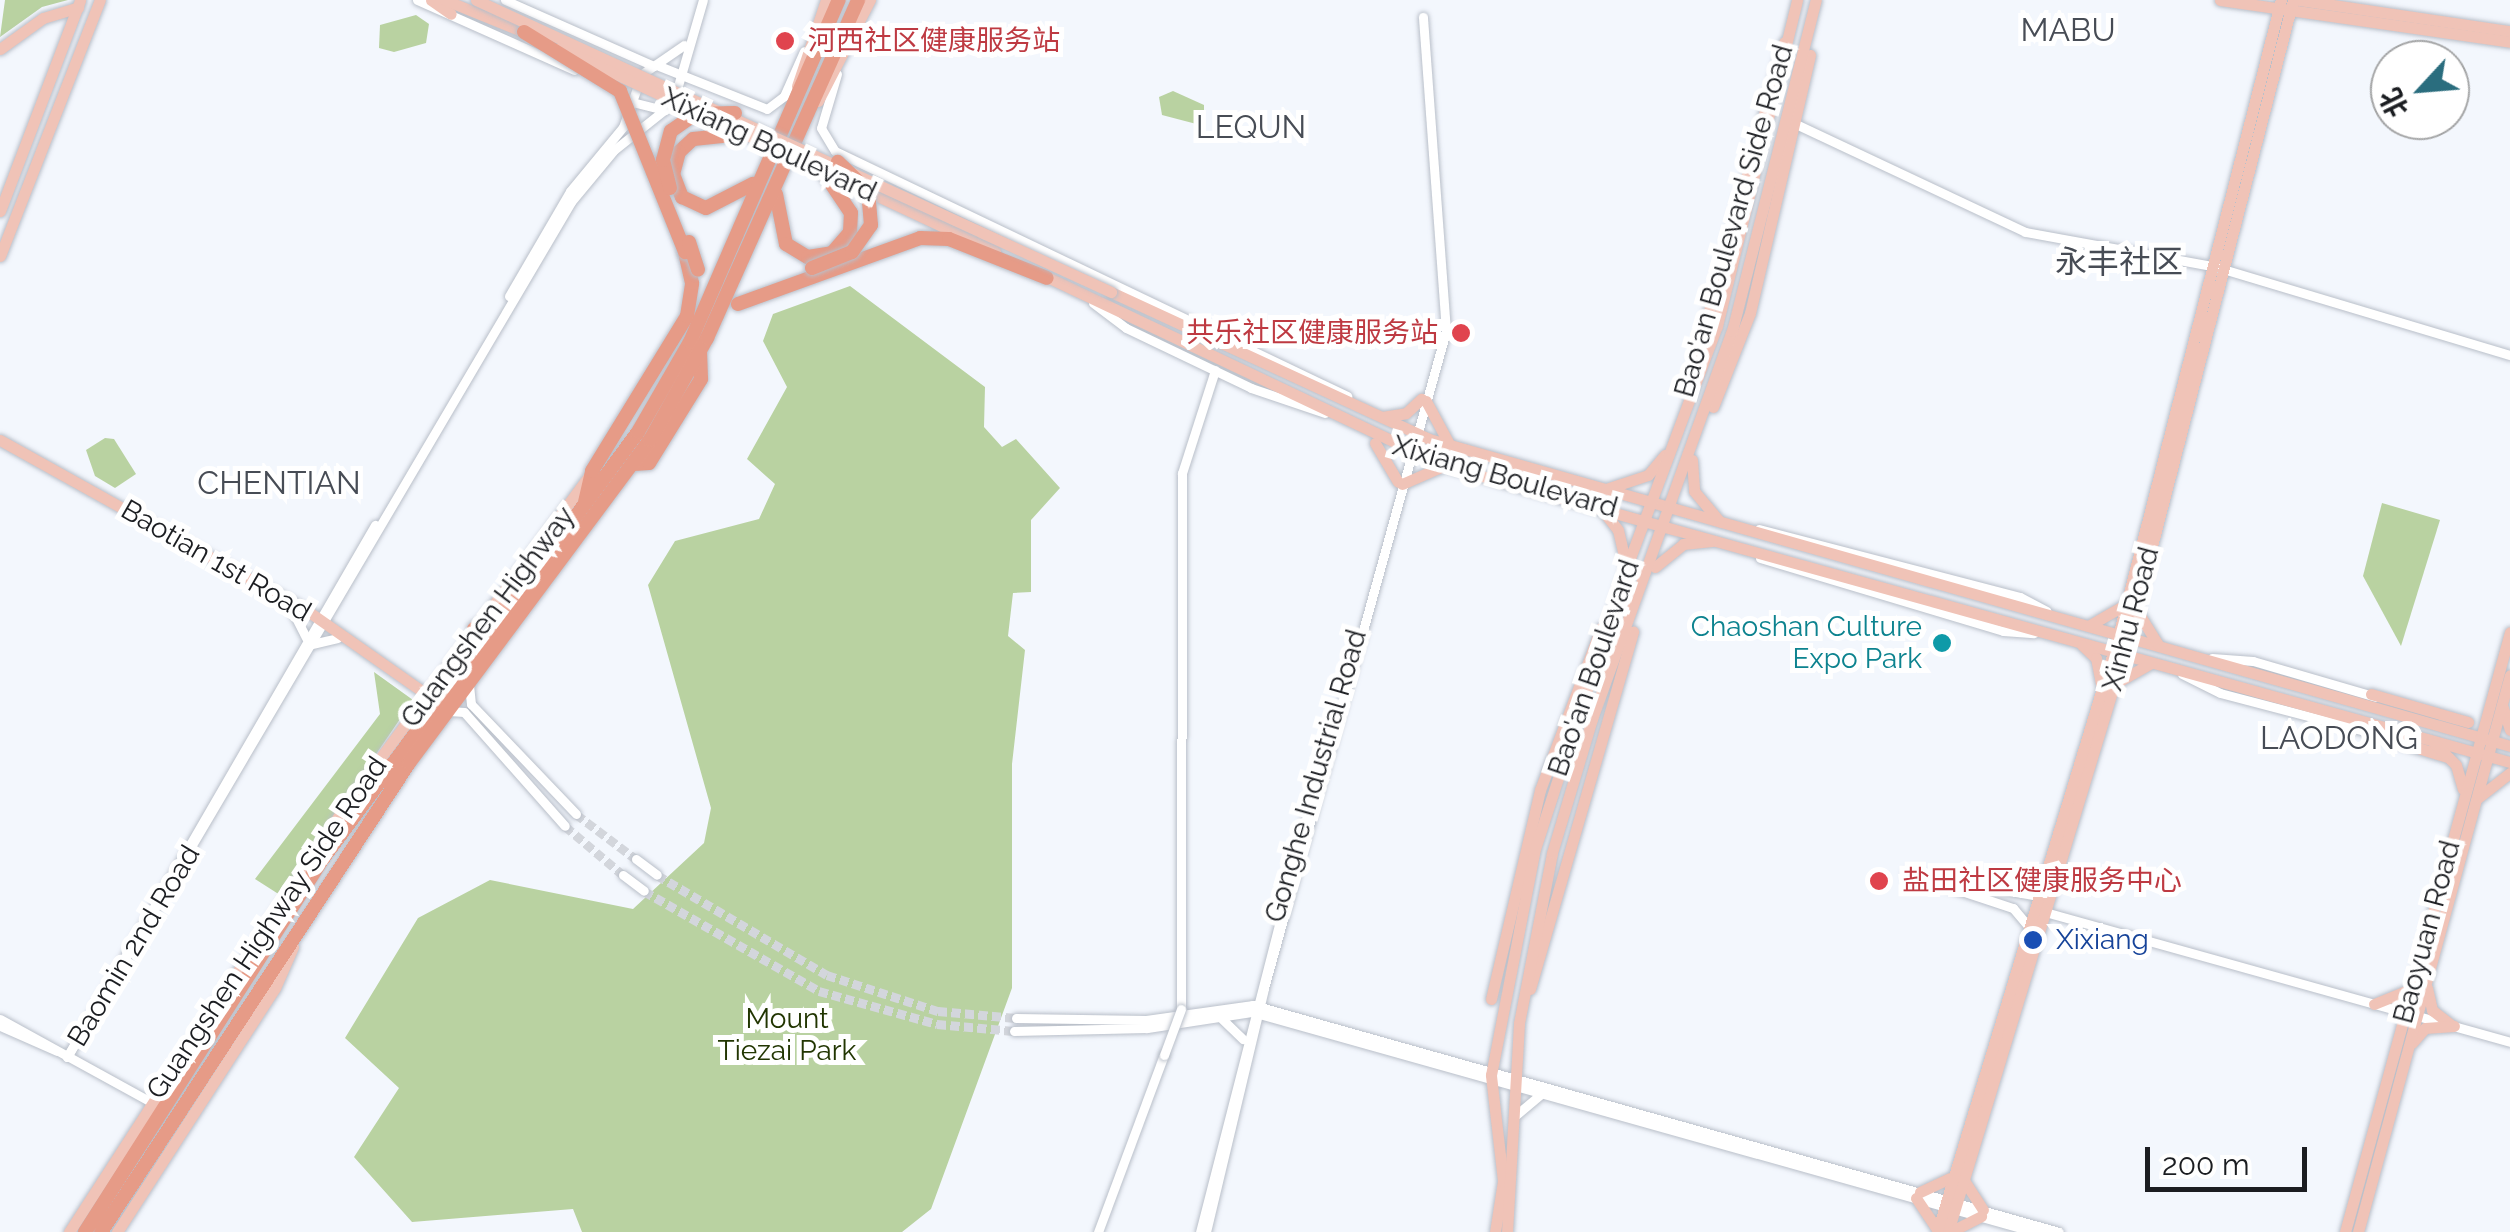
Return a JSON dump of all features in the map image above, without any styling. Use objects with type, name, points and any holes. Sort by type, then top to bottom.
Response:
[{"type":"highway","name":"Guangshen Highway","points":[[85,1232],[319,864],[584,510],[699,344],[780,174],[839,0]]},
{"type":"highway","name":"Guangshen Highway","points":[[101,1232],[304,917],[447,712],[634,464],[650,464],[701,380],[699,344],[765,167],[797,118],[858,0]]},
{"type":"highway","points":[[524,32],[620,91],[685,252],[692,283],[682,328],[592,471],[584,510]]},
{"type":"highway","points":[[699,344],[698,270],[664,149],[687,118],[735,112]]},
{"type":"highway","points":[[751,136],[702,135],[674,162],[682,197],[698,207],[724,206],[765,167]]},
{"type":"highway","points":[[699,344],[738,304],[852,252],[872,225],[868,191],[838,162]]},
{"type":"highway","points":[[780,174],[774,217],[786,244],[816,258],[846,240],[851,213],[822,170]]},
{"type":"highway","points":[[738,304],[920,238],[949,240],[1047,278]]},
{"type":"highway","points":[[474,629],[512,603]]},
{"type":"main road","points":[[0,256],[100,0]]},
{"type":"main road","points":[[430,0],[451,14]]},
{"type":"main road","name":"Xixiang Boulevard","points":[[446,0],[751,136],[974,240],[1365,433],[1446,466],[1596,504],[2426,737],[2482,754],[2510,770]]},
{"type":"main road","name":"Xixiang Boulevard","points":[[476,0],[735,112],[1414,433],[1671,510],[2510,746]]},
{"type":"main road","points":[[797,118],[807,44],[826,0]]},
{"type":"main road","points":[[797,118],[836,74],[870,0]]},
{"type":"main road","name":"Bao'an Boulevard Side Road","points":[[1673,442],[1797,0]]},
{"type":"main road","points":[[2220,0],[2322,6],[2510,31]]},
{"type":"main road","points":[[0,46],[53,8],[79,3]]},
{"type":"main road","points":[[0,211],[79,3]]},
{"type":"main road","name":"Bao'an Boulevard Side Road","points":[[1692,450],[1750,312],[1798,126],[1816,3]]},
{"type":"main road","name":"Bao'an Boulevard","points":[[1507,1232],[1513,1082],[1520,1023],[1569,788],[1648,579],[1743,294],[1816,3]]},
{"type":"main road","points":[[2248,4],[2266,17],[2277,41],[2322,6],[2510,42]]},
{"type":"main road","name":"Xinhu Road","points":[[1937,1232],[1950,1204],[2044,912],[2123,638],[2288,4]]},
{"type":"main road","points":[[1132,300],[1151,299]]},
{"type":"main road","points":[[1374,417],[1406,413],[1424,400],[1432,425],[1456,447]]},
{"type":"main road","points":[[1365,433],[1393,462],[1400,483],[1446,466]]},
{"type":"main road","name":"Baotian 1st Road","points":[[0,440],[320,623],[424,696]]},
{"type":"main road","points":[[1602,489],[1648,475],[1673,442]]},
{"type":"main road","name":"Bao'an Boulevard","points":[[1495,1232],[1503,1180],[1486,1075],[1535,849],[1626,569],[1673,442]]},
{"type":"main road","name":"Baotian 1st Road","points":[[0,449],[294,608]]},
{"type":"main road","points":[[1692,450],[1694,491],[1723,524]]},
{"type":"main road","name":"Guangshen Highway Side Road","points":[[69,1232],[424,696],[592,471]]},
{"type":"main road","points":[[1596,504],[1616,528],[1626,569]]},
{"type":"main road","points":[[1648,579],[1676,548],[1721,540]]},
{"type":"main road","points":[[2071,623],[2105,621],[2132,602],[2142,630],[2164,649]]},
{"type":"main road","points":[[1491,999],[1540,790],[1584,664],[1610,617]]},
{"type":"main road","name":"Baoyuan Road","points":[[2345,1232],[2395,1046],[2410,1014],[2486,739],[2502,704],[2500,687],[2510,632]]},
{"type":"main road","points":[[2074,640],[2096,658],[2107,690],[2130,668],[2158,663]]},
{"type":"main road","name":"Baoyuan Road","points":[[2486,739],[2488,709],[2510,674]]},
{"type":"main road","name":"Xinhu Road","points":[[1959,1177],[2038,896],[2107,690]]},
{"type":"main road","points":[[2371,694],[2468,722]]},
{"type":"main road","points":[[2502,704],[2510,730]]},
{"type":"main road","points":[[2428,722],[2468,722],[2488,709]]},
{"type":"main road","points":[[2426,737],[2450,758],[2462,783],[2467,808]]},
{"type":"main road","points":[[2389,739],[2450,758]]},
{"type":"main road","points":[[2467,808],[2487,786],[2510,770]]},
{"type":"main road","name":"Guangshen Highway Side Road","points":[[117,1232],[276,988],[304,917]]},
{"type":"main road","points":[[2374,1004],[2400,999],[2422,972]]},
{"type":"main road","points":[[2422,972],[2432,1010],[2454,1026]]},
{"type":"main road","points":[[2374,1004],[2393,1020],[2395,1046]]},
{"type":"main road","name":"Baoyuan Road","points":[[2358,1232],[2406,1056],[2410,1014]]},
{"type":"main road","points":[[2406,1056],[2425,1028],[2454,1026]]},
{"type":"main road","points":[[1937,1232],[1932,1212],[1918,1195],[1959,1177],[1982,1213],[1949,1232]]},
{"type":"main road","name":"Xinhu Road","points":[[1949,1232],[1950,1204]]},
{"type":"street","points":[[417,0],[652,112],[670,106],[676,75],[702,0]]},
{"type":"street","points":[[505,0],[676,75],[767,109],[784,96],[807,44]]},
{"type":"street","name":"Gonghe Industrial Road","points":[[1203,1232],[1244,1044],[1445,322],[1423,18]]},
{"type":"street","points":[[635,102],[642,74],[686,43]]},
{"type":"street","points":[[836,74],[821,128],[835,151],[1344,394],[1374,417]]},
{"type":"street","points":[[616,95],[628,119]]},
{"type":"street","name":"Baomin 2nd Road","points":[[331,606],[565,199],[628,119],[635,102]]},
{"type":"street","name":"Baomin 2nd Road","points":[[69,1053],[576,194],[614,150],[670,106]]},
{"type":"street","points":[[1798,126],[2024,232],[2218,267],[2510,356]]},
{"type":"street","points":[[1084,295],[1126,328],[1214,370],[1325,414]]},
{"type":"street","points":[[1098,1232],[1181,1009],[1182,473],[1214,370]]},
{"type":"street","points":[[331,606],[339,636],[308,644],[294,608],[331,606]]},
{"type":"street","points":[[2189,656],[2252,661],[2371,694],[2428,722]]},
{"type":"street","points":[[2158,663],[2220,693],[2389,739],[2426,737]]},
{"type":"street","points":[[470,682],[471,704],[576,814]]},
{"type":"street","points":[[447,712],[464,712],[565,826]]},
{"type":"street","points":[[636,859],[657,875]]},
{"type":"street","points":[[624,874],[644,890]]},
{"type":"street","points":[[2029,927],[2013,908],[1907,874],[2038,896]]},
{"type":"street","points":[[2044,912],[2510,1042]]},
{"type":"street","points":[[1014,1031],[1147,1028],[1255,1009]]},
{"type":"street","points":[[1016,1018],[1146,1020],[1255,1009],[2060,1232]]},
{"type":"street","name":"Gonghe Industrial Road","points":[[1203,1232],[1255,1009]]},
{"type":"street","points":[[1217,1017],[1236,1024],[1244,1044]]},
{"type":"street","points":[[0,1022],[69,1053],[150,1105]]},
{"type":"street","points":[[1513,1082],[1542,1094],[1918,1195]]},
{"type":"street","points":[[1514,1123],[1522,1104],[1542,1094]]},
{"type":"street","points":[[1982,1213],[2035,1232]]},
{"type":"green space","points":[[5,0],[68,0],[42,7],[0,37]]},
{"type":"green space","points":[[416,15],[429,24],[426,43],[394,52],[379,48],[380,25]]},
{"type":"green space","points":[[1173,91],[1204,105],[1204,126],[1162,115],[1159,97]]},
{"type":"green space","name":"Mount Tiezai Park","points":[[850,286],[985,387],[984,427],[1002,447],[1016,439],[1060,488],[1031,520],[1031,592],[1013,593],[1008,636],[1025,650],[1012,764],[1012,988],[931,1209],[902,1232],[582,1232],[573,1209],[412,1222],[354,1157],[399,1088],[345,1038],[418,918],[490,880],[633,909],[704,843],[711,808],[648,585],[675,541],[759,519],[775,484],[747,459],[787,387],[763,341],[773,314]]},
{"type":"green space","points":[[105,438],[114,439],[136,474],[115,488],[95,476],[86,450]]},
{"type":"green space","points":[[2382,503],[2440,520],[2401,646],[2363,576]]},
{"type":"green space","points":[[374,672],[413,700],[280,895],[255,879],[380,714]]},
{"type":"tunnel","points":[[576,814],[636,859]]},
{"type":"tunnel","points":[[565,826],[623,875]]},
{"type":"tunnel","points":[[657,875],[827,975],[938,1011],[1016,1018]]},
{"type":"tunnel","points":[[644,891],[819,991],[937,1024],[1014,1031]]},
{"type":"place","name":"河西社区健康服务站","points":[[785,41]]},
{"type":"place","name":"共乐社区健康服务站","points":[[1461,333]]},
{"type":"place","name":"Chaoshan Culture Expo Park","points":[[1942,643]]},
{"type":"place","name":"盐田社区健康服务中心","points":[[1879,881]]},
{"type":"place","name":"Xixiang","points":[[2033,940]]},
{"type":"district","name":"MABU","points":[[2068,30]]},
{"type":"district","name":"LEQUN","points":[[1251,127]]},
{"type":"district","name":"永丰社区","points":[[2119,262]]},
{"type":"district","name":"CHENTIAN","points":[[279,483]]},
{"type":"district","name":"LAODONG","points":[[2339,738]]}]
